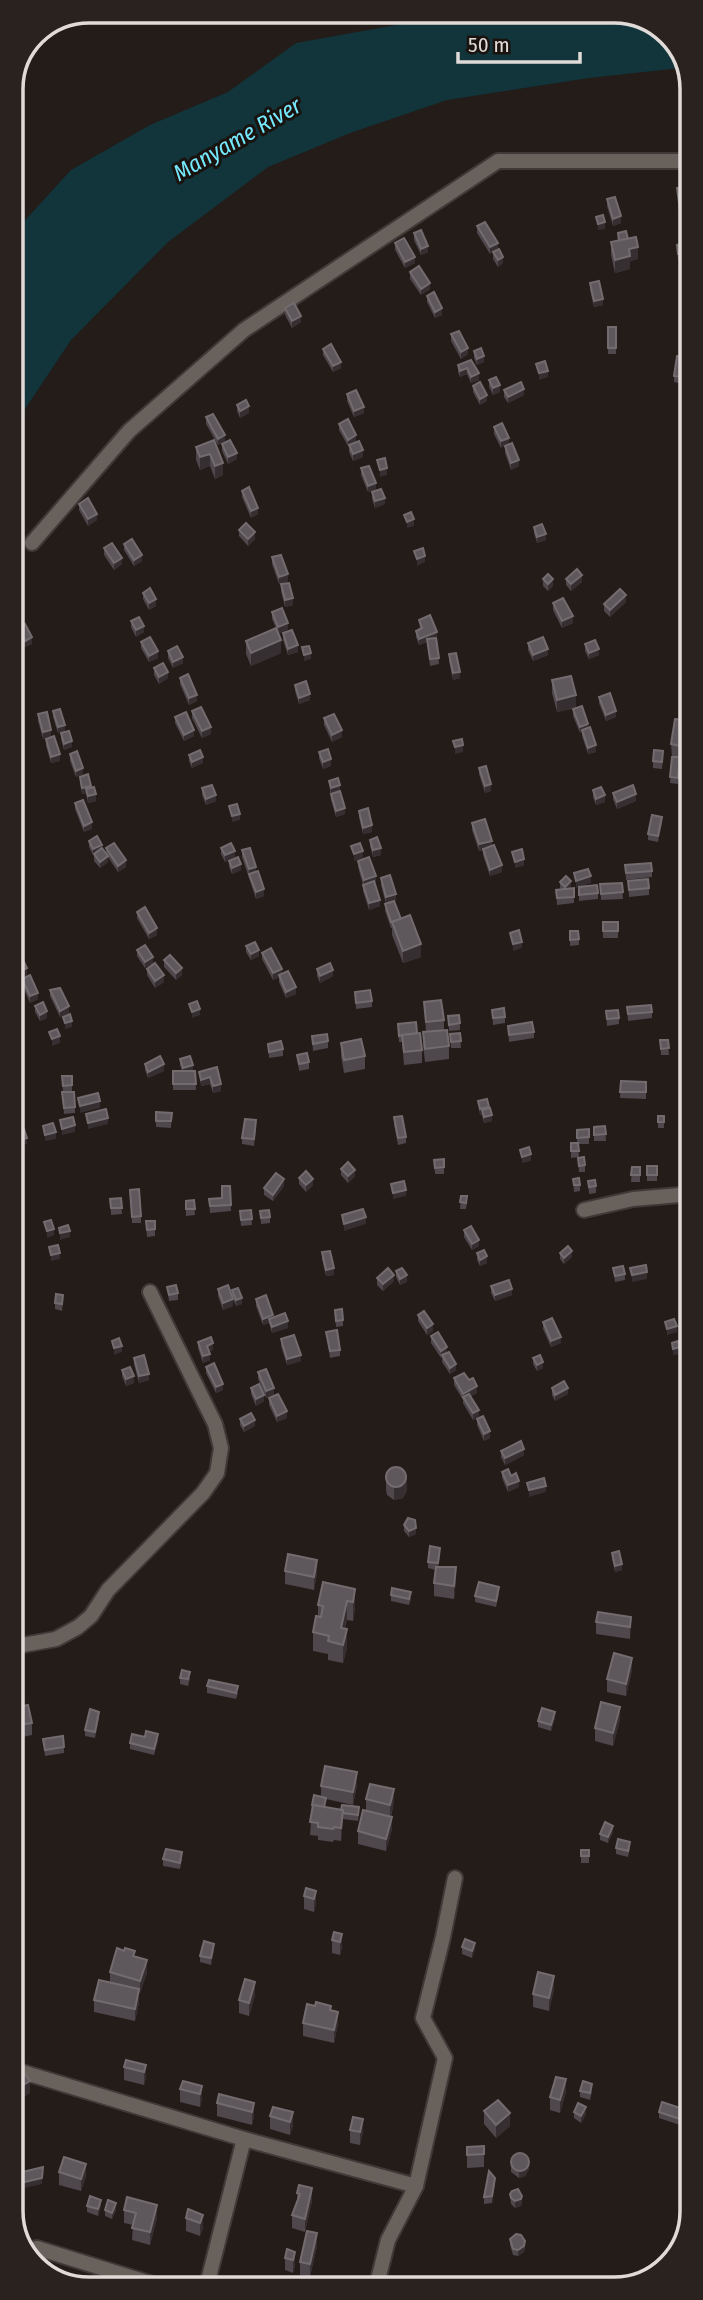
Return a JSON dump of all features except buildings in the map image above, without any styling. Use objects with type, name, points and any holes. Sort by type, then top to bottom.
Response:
[{"type":"street","points":[[32,543],[129,431],[244,330],[498,161],[680,161]]},
{"type":"street","points":[[584,1210],[633,1199],[680,1195]]},
{"type":"street","points":[[23,1645],[56,1639],[91,1616],[108,1590],[203,1493],[217,1473],[220,1448],[215,1424],[150,1292]]},
{"type":"street","points":[[379,2277],[388,2240],[416,2186],[445,2058],[423,2018],[454,1878]]},
{"type":"street","points":[[23,2072],[416,2186]]},
{"type":"street","points":[[209,2277],[244,2138]]},
{"type":"street","points":[[35,2249],[130,2277]]},
{"type":"water","name":"Manyame River","points":[[407,23],[619,23],[640,28],[655,36],[669,52],[677,68],[589,78],[447,100],[350,133],[268,167],[168,242],[71,340],[23,412],[23,222],[71,170],[150,125],[228,92],[296,43]]}]
